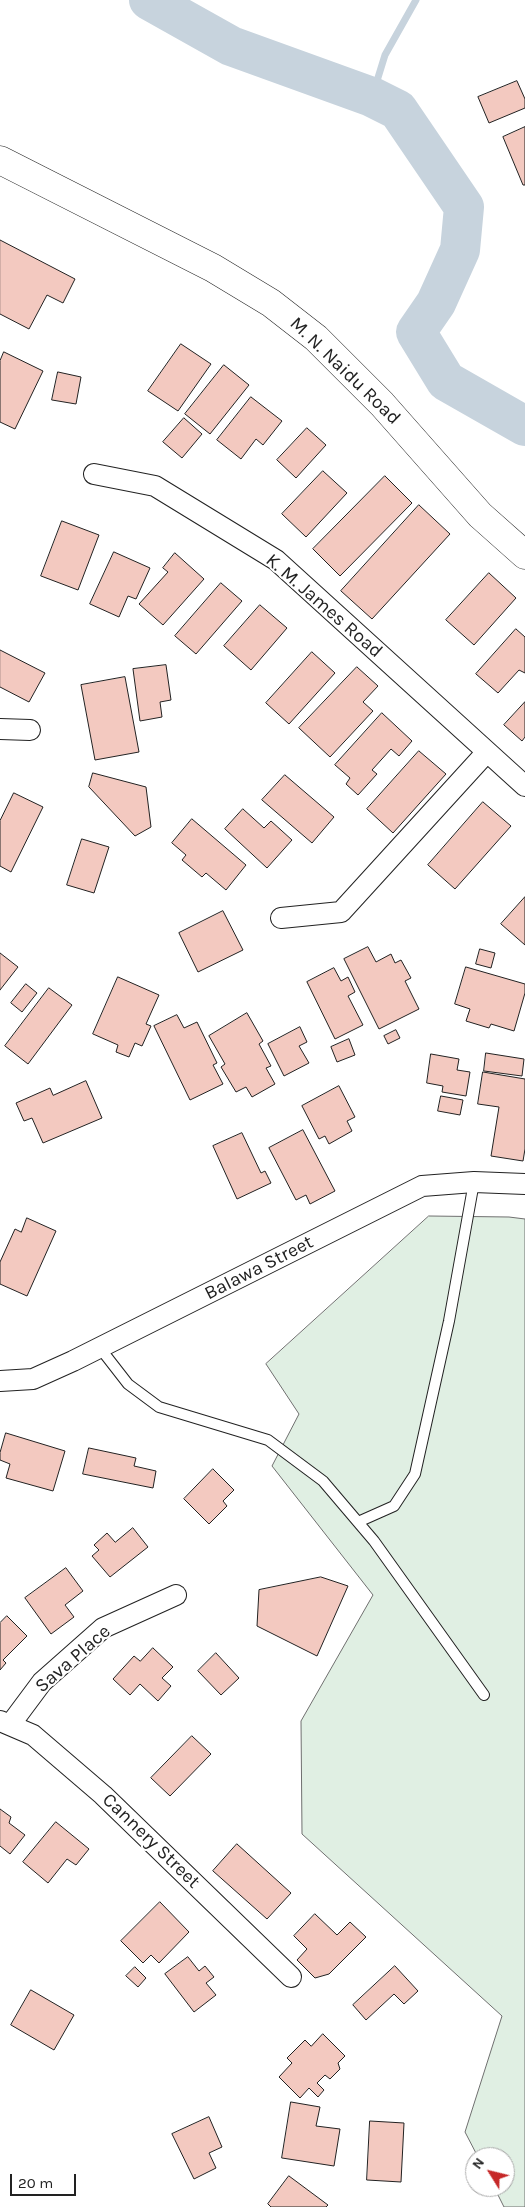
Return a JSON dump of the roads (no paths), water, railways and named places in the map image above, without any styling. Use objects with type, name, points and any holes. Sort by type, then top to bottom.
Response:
[{"type":"main road","name":"M. N. Naidu Road","points":[[0,160],[204,263],[271,303],[323,345],[382,404],[480,515],[525,555]]},
{"type":"street","name":"K. M. James Road","points":[[94,474],[155,486],[276,560],[486,753],[525,786]]},
{"type":"street","points":[[0,729],[30,730]]},
{"type":"street","points":[[281,918],[341,912],[486,753]]},
{"type":"street","name":"Balawa Street","points":[[0,1381],[33,1379],[100,1348],[422,1186],[474,1182],[525,1184]]},
{"type":"street","name":"Sava Place","points":[[5,1723],[42,1682],[102,1628],[176,1595]]},
{"type":"street","name":"Cannery Street","points":[[5,1723],[34,1735],[103,1795],[291,1977]]},
{"type":"lane","points":[[358,1522],[394,1506],[415,1474],[449,1321],[474,1182]]},
{"type":"lane","points":[[100,1348],[128,1384],[159,1407],[268,1440],[323,1481],[374,1541],[484,1695]]},
{"type":"waterway","points":[[149,0],[231,46],[372,97],[398,110],[464,207],[460,250],[436,303],[416,332],[446,381],[525,426]]},
{"type":"waterway","points":[[372,97],[385,55],[416,0]]}]
